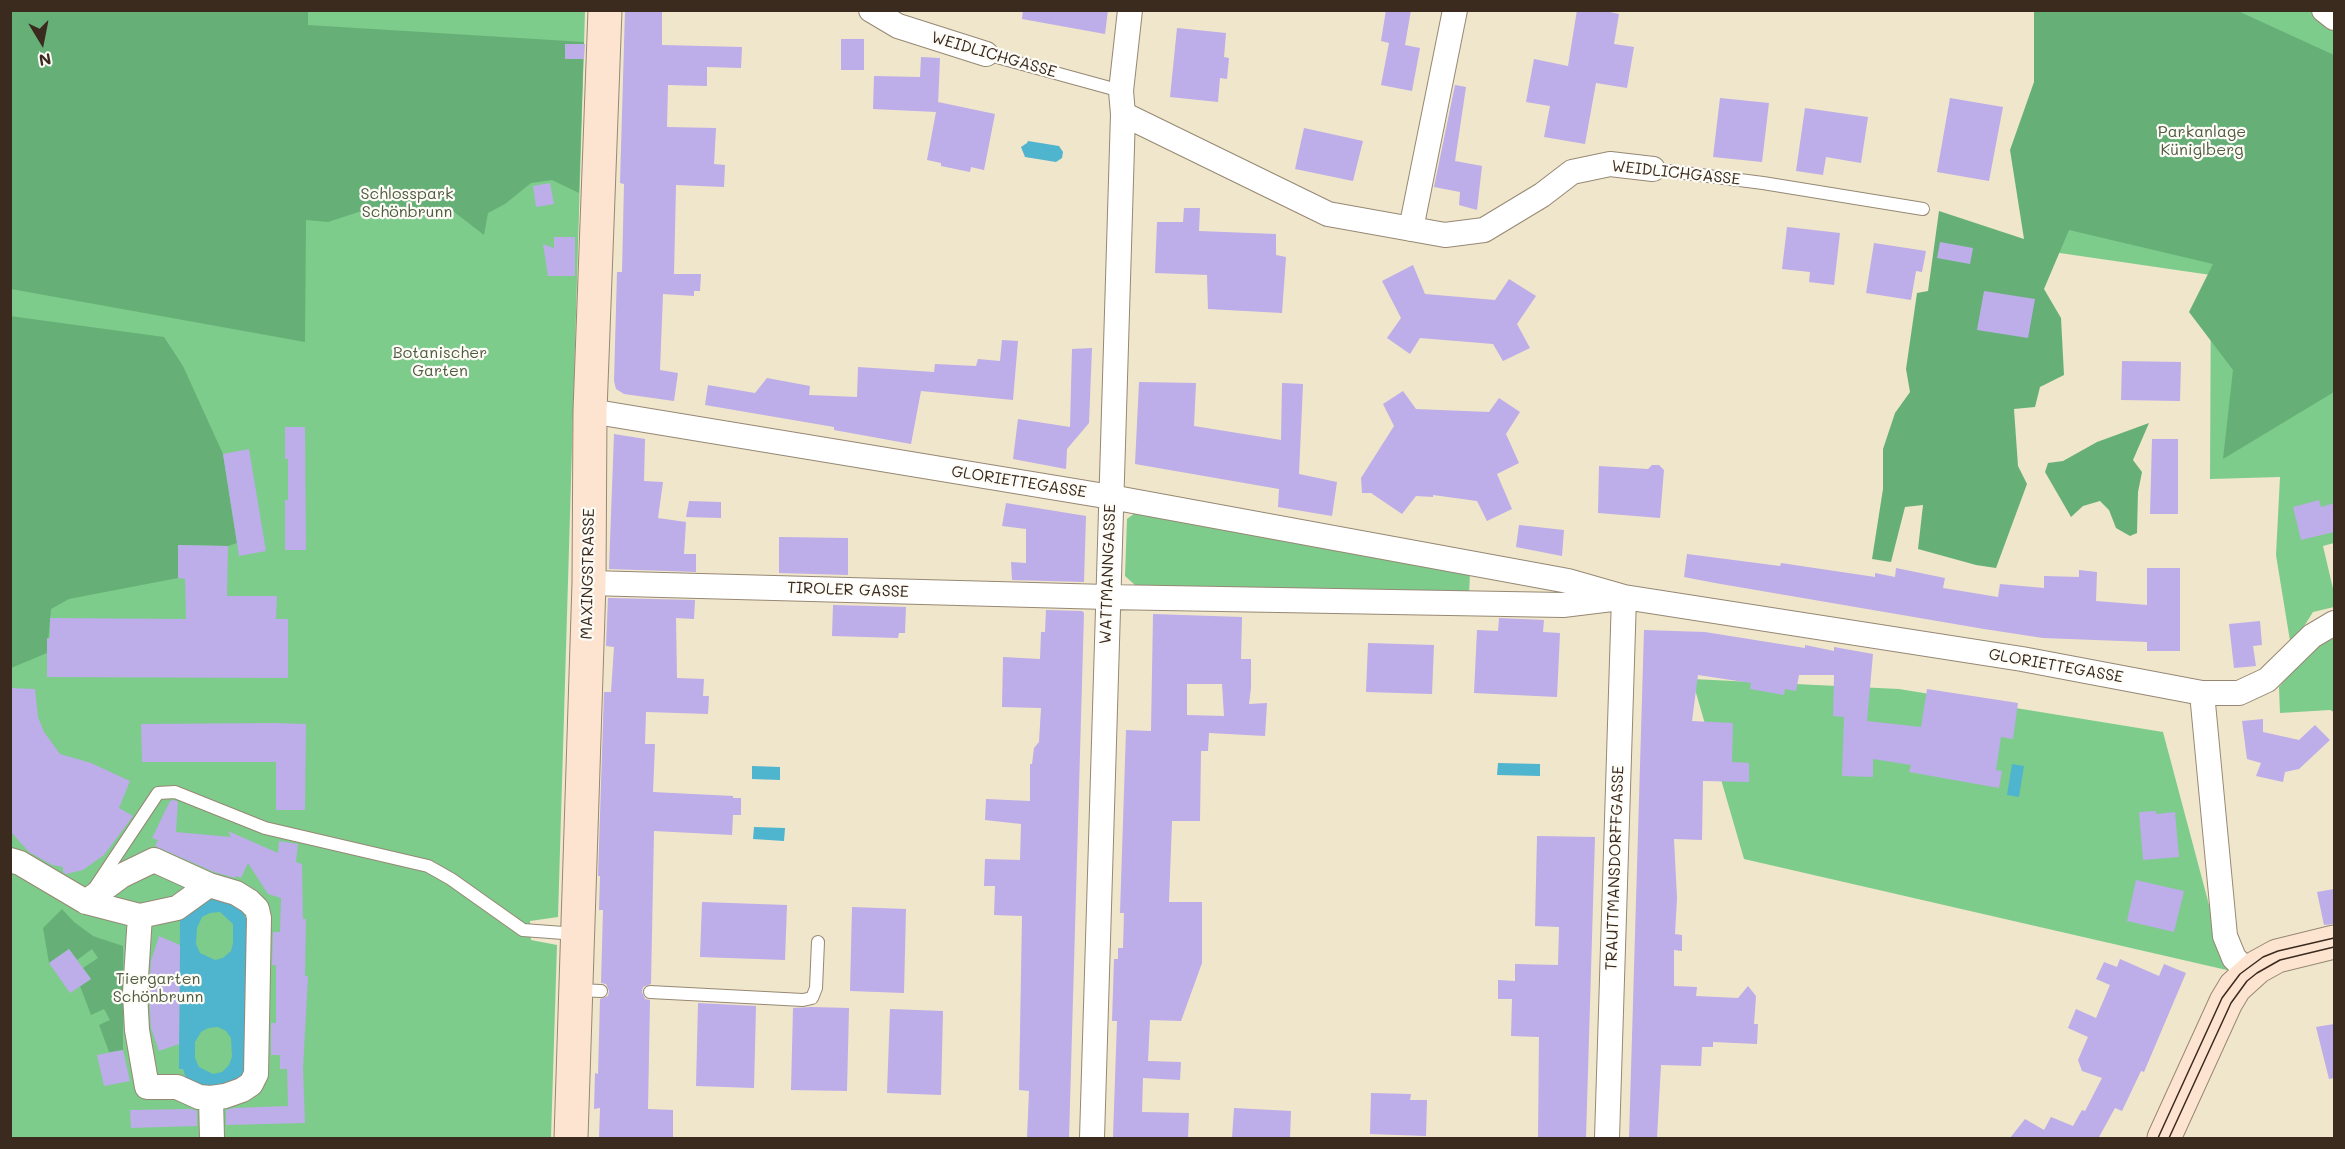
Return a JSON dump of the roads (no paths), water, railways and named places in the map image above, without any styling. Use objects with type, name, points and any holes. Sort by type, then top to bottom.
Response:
[{"type":"street","name":"MAXINGSTRASSE","points":[[571,1138],[588,991],[578,934],[589,583],[590,411],[606,10]]},
{"type":"street","name":"WEIDLICHGASSE","points":[[871,10],[897,26],[986,54]]},
{"type":"street","name":"WATTMANNGASSE","points":[[1092,1138],[1122,103],[1130,10]]},
{"type":"street","points":[[1411,229],[1455,10]]},
{"type":"street","points":[[2324,10],[2334,18]]},
{"type":"street","name":"WEIDLICHGASSE","points":[[1122,103],[1328,214],[1446,235],[1484,230],[1542,195],[1572,172],[1610,164],[1653,169]]},
{"type":"street","name":"GLORIETTEGASSE","points":[[590,411],[1111,497],[1568,581],[1624,597],[2022,659],[2202,693],[2239,693],[2267,680],[2312,636],[2334,623]]},
{"type":"street","points":[[1479,604],[1482,566]]},
{"type":"street","name":"TIROLER GASSE","points":[[589,583],[1107,597]]},
{"type":"street","name":"GLORIETTEGASSE","points":[[1107,597],[1563,605],[1624,597]]},
{"type":"street","name":"TRAUTTMANSDORFFGASSE","points":[[1607,1138],[1624,597]]},
{"type":"street","points":[[2202,693],[2225,936],[2234,958],[2248,973]]},
{"type":"street","points":[[10,860],[20,863],[86,902],[140,916],[177,908],[209,885]]},
{"type":"street","points":[[86,902],[121,876],[154,860],[209,885],[236,893],[249,901],[256,909],[259,918],[255,1077],[251,1084],[242,1090],[211,1098],[177,1087],[147,1087],[137,1030],[135,993],[140,916]]},
{"type":"street","points":[[2164,1138],[2235,987],[2248,973],[2277,956],[2334,942]]},
{"type":"street","points":[[211,1098],[212,1138]]},
{"type":"lane","name":"WEIDLICHGASSE","points":[[986,54],[1122,103]]},
{"type":"lane","name":"WEIDLICHGASSE","points":[[1653,169],[1763,183],[1923,209]]},
{"type":"lane","points":[[86,902],[148,805],[158,793],[175,792],[265,828],[428,866],[451,879],[523,930],[578,934]]},
{"type":"lane","points":[[650,992],[803,1000],[812,998],[816,988],[818,942]]},
{"type":"water","points":[[1028,141],[1059,146],[1063,152],[1062,158],[1056,162],[1025,157],[1021,147]]},
{"type":"water","points":[[1498,763],[1540,764],[1540,776],[1497,775]]},
{"type":"water","points":[[2012,764],[2024,766],[2019,797],[2007,795]]},
{"type":"water","points":[[752,766],[780,767],[780,780],[752,779]]},
{"type":"water","points":[[754,827],[785,828],[784,841],[753,839]]},
{"type":"water","points":[[219,897],[244,911],[245,918],[249,918],[246,955],[246,1032],[249,1069],[244,1070],[242,1078],[210,1090],[187,1081],[183,1069],[179,1069],[180,919],[184,918],[187,908],[195,900]],"holes":[[[220,912],[233,924],[233,943],[231,951],[223,958],[215,960],[200,953],[196,944],[197,928],[202,917]],[[218,1027],[226,1031],[231,1038],[232,1057],[229,1065],[222,1072],[213,1074],[199,1067],[195,1058],[195,1042],[201,1032],[208,1028]]]},
{"type":"tram line","points":[[2158,1138],[2222,998],[2240,974],[2263,957],[2278,951],[2334,938]]},
{"type":"tram line","points":[[2169,1138],[2231,1003],[2247,981],[2280,960],[2334,947]]},
{"type":"park label","name":"Parkanlage Küniglberg","points":[[2202,141]]},
{"type":"park label","name":"Schlosspark Schönbrunn","points":[[407,203]]},
{"type":"park label","name":"Botanischer Garten","points":[[440,362]]},
{"type":"park label","name":"Tiergarten Schönbrunn","points":[[158,988]]}]
